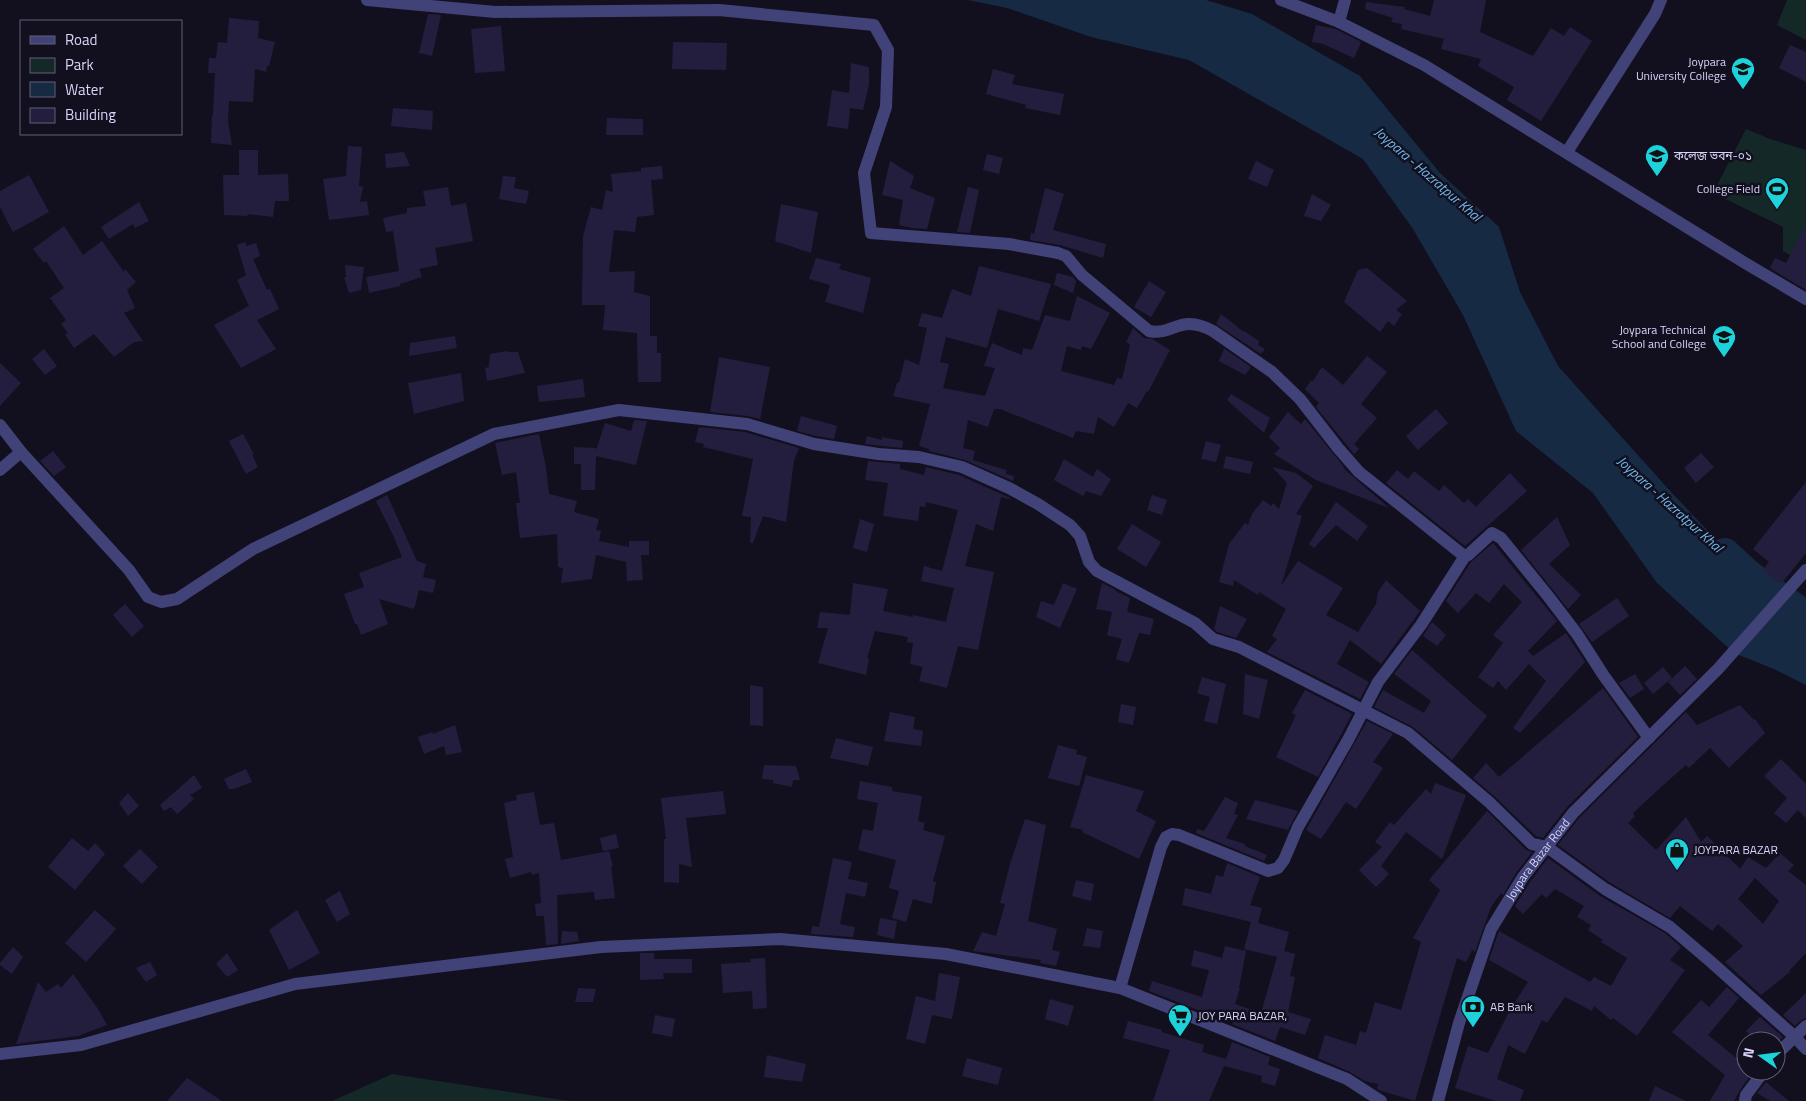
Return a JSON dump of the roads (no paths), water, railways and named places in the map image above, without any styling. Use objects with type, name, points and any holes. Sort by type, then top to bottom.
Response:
[{"type":"street","points":[[367,0],[495,12],[719,10],[874,25],[888,50],[886,106],[864,173],[871,233],[1009,244],[1058,252],[1066,256],[1082,276],[1149,331],[1159,331],[1187,323],[1202,325],[1272,372],[1300,399],[1359,472],[1465,556]]},
{"type":"street","points":[[1281,0],[1339,22],[1424,65],[1745,263],[1806,298]]},
{"type":"street","points":[[1339,22],[1345,0]]},
{"type":"street","points":[[1567,152],[1655,14],[1661,0]]},
{"type":"street","points":[[0,425],[21,452],[129,570],[148,597],[161,602],[177,599],[253,549],[494,434],[619,410],[747,424],[814,444],[878,454],[919,457],[962,467],[1009,488],[1070,525],[1080,536],[1089,562],[1097,571],[1195,623],[1213,639],[1239,647],[1408,733],[1488,802],[1532,844],[1547,847],[1605,889],[1670,927],[1794,1036],[1806,1049]]},
{"type":"street","points":[[0,470],[21,452]]},
{"type":"street","points":[[1120,988],[1161,846],[1166,837],[1172,834],[1179,834],[1268,871],[1278,868],[1284,860],[1298,827],[1348,740],[1378,682],[1421,625],[1465,556],[1489,535],[1495,534],[1501,538],[1548,596],[1577,634],[1604,676],[1649,738]]},
{"type":"street","name":"Joypara Bazar Road","points":[[1438,1101],[1459,1023],[1491,929],[1524,877],[1573,813],[1718,669],[1806,570]]},
{"type":"street","points":[[0,1054],[81,1044],[295,984],[600,947],[780,939],[946,954],[1120,988],[1347,1079],[1381,1101]]},
{"type":"street","points":[[1786,1044],[1806,1026]]},
{"type":"street","points":[[1745,1101],[1746,1095],[1756,1081]]},
{"type":"water","points":[[968,0],[1206,0],[1252,14],[1360,76],[1440,173],[1499,227],[1520,292],[1558,366],[1671,492],[1750,575],[1806,616],[1806,685],[1774,669],[1734,653],[1657,583],[1593,493],[1516,431],[1463,315],[1413,229],[1363,159],[1189,60],[1091,37],[1007,8]]},
{"type":"waterway","name":"Joypara - Hazratpur Khal","points":[[1725,553],[1750,576],[1806,616]]},
{"type":"place","name":"Joypara University College","points":[[1743,90]]},
{"type":"place","name":"কলেজ ভবন-০১","points":[[1657,177]]},
{"type":"place","name":"College Field","points":[[1777,210]]},
{"type":"place","name":"Joypara Technical School and College","points":[[1724,358]]},
{"type":"place","name":"JOYPARA BAZAR","points":[[1677,871]]},
{"type":"place","name":"AB Bank","points":[[1473,1028]]},
{"type":"place","name":"JOY PARA BAZAR,","points":[[1180,1037]]}]
